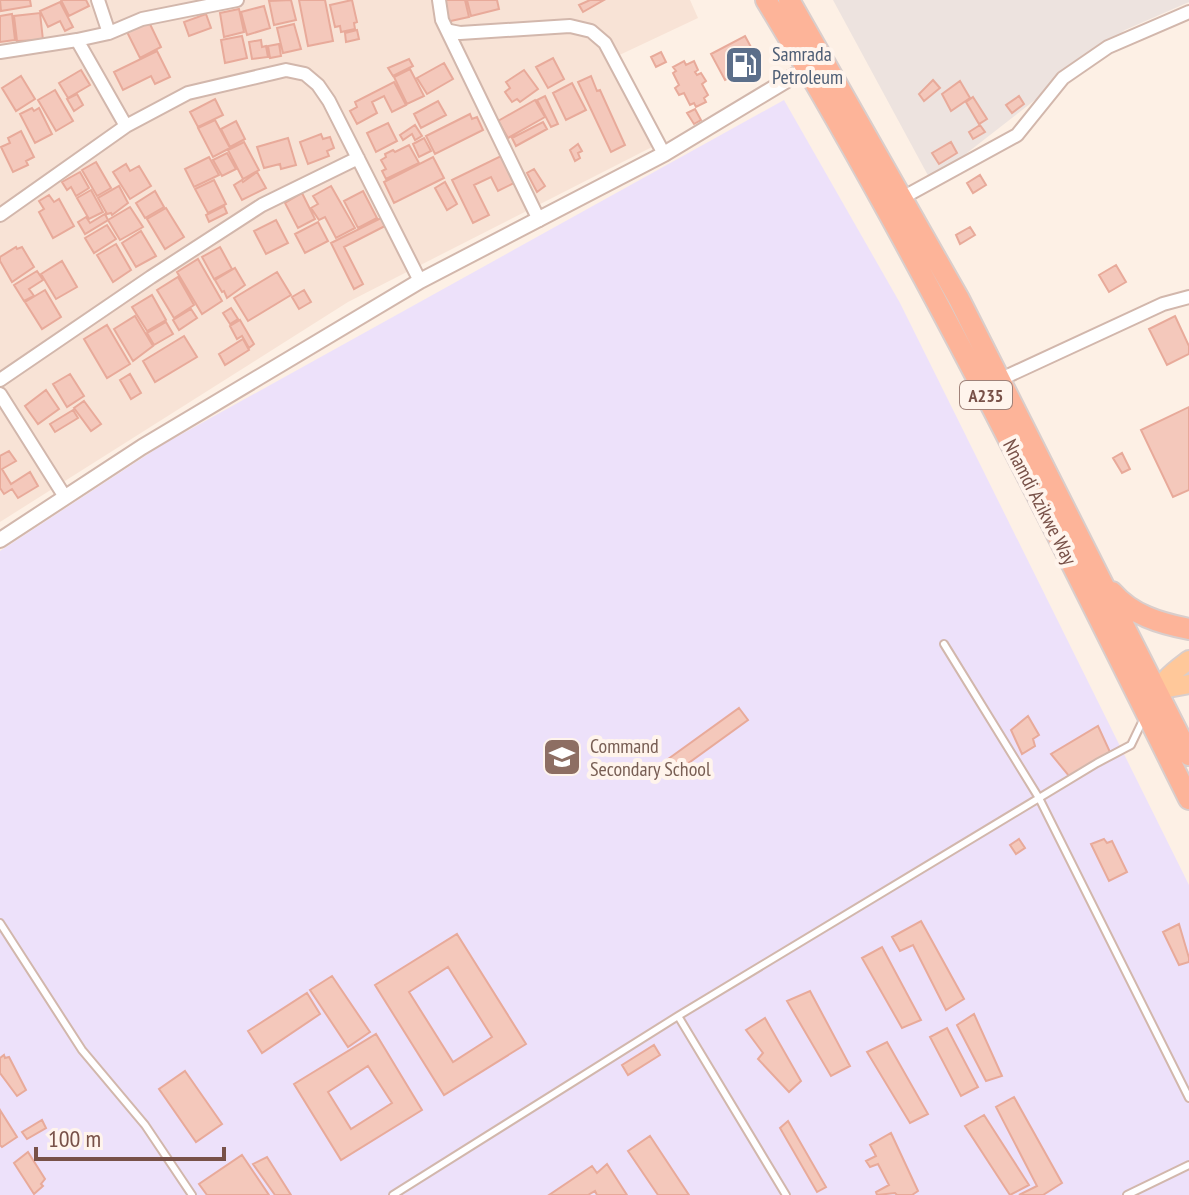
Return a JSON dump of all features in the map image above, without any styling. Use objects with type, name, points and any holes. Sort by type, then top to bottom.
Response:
[{"type":"highway","name":"Nnamdi Azikwe Way","points":[[766,0],[954,330],[1189,799]]},
{"type":"highway","name":"Nnamdi Azikwe Way","points":[[789,0],[1001,379],[1189,755]]},
{"type":"highway","points":[[1094,567],[1119,599],[1134,611],[1152,620],[1189,629]]},
{"type":"main road","points":[[1168,757],[1157,724],[1157,690],[1170,674],[1189,660]]},
{"type":"main road","points":[[1122,665],[1135,679],[1157,690],[1189,684]]},
{"type":"street","points":[[98,0],[109,33]]},
{"type":"street","points":[[0,52],[109,33],[142,19],[237,0]]},
{"type":"street","points":[[439,0],[442,20],[539,220]]},
{"type":"street","points":[[902,198],[1017,135],[1063,78],[1108,47],[1189,12]]},
{"type":"street","points":[[450,31],[460,33],[570,26],[591,31],[605,43],[664,154]]},
{"type":"street","points":[[77,40],[126,126]]},
{"type":"street","points":[[0,540],[142,447],[420,281],[664,154],[807,68]]},
{"type":"street","points":[[0,215],[126,126],[188,93],[286,70],[305,74],[318,85],[420,281]]},
{"type":"street","points":[[0,380],[262,205],[358,158]]},
{"type":"street","points":[[1001,379],[1163,304],[1189,297]]},
{"type":"street","points":[[0,394],[65,497]]},
{"type":"lane","points":[[944,644],[1039,798],[1189,1098]]},
{"type":"lane","points":[[393,1195],[678,1016],[1131,745],[1146,713]]},
{"type":"lane","points":[[0,923],[82,1050],[145,1125],[192,1195]]},
{"type":"lane","points":[[678,1016],[786,1195]]},
{"type":"lane","points":[[1127,1195],[1189,1165]]},
{"type":"shaded area","points":[[0,0],[690,0],[698,18],[611,59],[654,146],[348,302],[0,522]]},
{"type":"shaded area","points":[[833,0],[1189,2],[1125,30],[931,181]]},
{"type":"shaded area","name":"Command Secondary School","points":[[784,100],[900,303],[1189,885],[1189,1195],[0,1195],[0,551],[162,445]]},
{"type":"building","points":[[0,0],[30,0],[31,6],[1,11]]},
{"type":"building","points":[[61,0],[86,0],[89,6],[69,16]]},
{"type":"building","points":[[291,0],[296,20],[274,25],[269,1]]},
{"type":"building","points":[[299,0],[325,0],[333,41],[308,46]]},
{"type":"building","points":[[352,0],[357,22],[354,23],[355,29],[341,32],[340,26],[335,27],[330,5]]},
{"type":"building","points":[[441,0],[465,0],[469,17],[446,22]]},
{"type":"building","points":[[467,0],[497,0],[499,9],[471,16]]},
{"type":"building","points":[[590,0],[604,0],[583,12],[579,5]]},
{"type":"building","points":[[60,2],[73,27],[65,31],[60,21],[48,27],[40,11]]},
{"type":"building","points":[[264,6],[270,28],[247,35],[241,12]]},
{"type":"building","points":[[239,9],[244,32],[224,37],[220,13]]},
{"type":"building","points":[[40,13],[43,40],[17,41],[14,16]]},
{"type":"building","points":[[12,14],[15,40],[0,42],[0,16]]},
{"type":"building","points":[[206,14],[211,28],[189,36],[184,22]]},
{"type":"building","points":[[149,22],[161,47],[140,58],[127,32]]},
{"type":"building","points":[[294,24],[301,49],[283,53],[277,28]]},
{"type":"building","points":[[357,30],[359,39],[346,42],[345,33]]},
{"type":"building","points":[[242,36],[247,58],[225,63],[221,40]]},
{"type":"building","points":[[745,36],[759,62],[725,80],[711,54]]},
{"type":"building","points":[[261,40],[268,57],[252,59],[249,42]]},
{"type":"building","points":[[279,44],[281,56],[270,58],[268,46]]},
{"type":"building","points":[[157,51],[170,77],[155,84],[151,76],[123,90],[114,72]]},
{"type":"building","points":[[661,52],[666,62],[656,67],[651,57]]},
{"type":"building","points":[[553,58],[564,79],[548,88],[536,67]]},
{"type":"building","points":[[409,59],[413,66],[393,76],[388,68]]},
{"type":"building","points":[[684,61],[686,65],[694,61],[698,70],[695,72],[697,75],[701,73],[706,81],[702,84],[708,95],[704,98],[706,102],[696,107],[694,103],[690,105],[684,93],[679,95],[675,88],[679,85],[673,67]]},
{"type":"building","points":[[444,63],[453,79],[427,94],[417,78]]},
{"type":"building","points":[[410,69],[424,96],[407,104],[394,77]]},
{"type":"building","points":[[81,70],[90,85],[68,98],[59,83]]},
{"type":"building","points":[[524,70],[538,89],[520,102],[517,99],[512,102],[505,92],[510,88],[506,82]]},
{"type":"building","points":[[21,76],[35,99],[16,111],[2,88]]},
{"type":"building","points":[[591,76],[625,145],[611,152],[578,82]]},
{"type":"building","points":[[933,80],[940,88],[924,101],[919,94]]},
{"type":"building","points":[[960,81],[970,98],[951,111],[942,94]]},
{"type":"building","points":[[394,82],[406,105],[392,112],[384,96],[372,102],[377,113],[357,124],[350,111],[357,107],[355,102]]},
{"type":"building","points":[[572,83],[586,110],[566,120],[553,93]]},
{"type":"building","points":[[55,90],[73,121],[56,131],[38,100]]},
{"type":"building","points":[[77,94],[83,105],[74,111],[67,99]]},
{"type":"building","points":[[545,96],[558,124],[551,127],[537,100]]},
{"type":"building","points":[[1019,96],[1024,104],[1012,113],[1006,105]]},
{"type":"building","points":[[973,97],[987,119],[979,124],[966,102]]},
{"type":"building","points":[[215,99],[223,115],[198,127],[190,112]]},
{"type":"building","points":[[535,100],[545,117],[508,138],[498,121]]},
{"type":"building","points":[[438,101],[446,115],[421,128],[414,114]]},
{"type":"building","points":[[32,108],[34,111],[39,108],[52,134],[35,143],[20,114]]},
{"type":"building","points":[[695,109],[701,120],[694,124],[687,113]]},
{"type":"building","points":[[470,114],[472,119],[477,117],[483,130],[435,154],[426,136]]},
{"type":"building","points":[[215,120],[230,148],[213,157],[198,128]]},
{"type":"building","points":[[236,121],[245,139],[230,147],[221,129]]},
{"type":"building","points":[[543,122],[547,129],[516,146],[512,138]]},
{"type":"building","points":[[388,123],[397,141],[376,152],[367,133]]},
{"type":"building","points":[[415,125],[422,136],[415,140],[412,134],[403,140],[400,135]]},
{"type":"building","points":[[980,125],[985,132],[973,139],[969,132]]},
{"type":"building","points":[[21,131],[34,157],[26,161],[28,165],[13,172],[1,147],[10,143],[8,138]]},
{"type":"building","points":[[321,134],[323,139],[330,137],[334,148],[327,151],[329,156],[308,164],[300,142]]},
{"type":"building","points":[[288,138],[296,165],[281,169],[280,164],[264,168],[257,147]]},
{"type":"building","points":[[424,138],[431,151],[419,157],[413,144]]},
{"type":"building","points":[[244,142],[259,170],[243,179],[228,150]]},
{"type":"building","points":[[951,142],[957,153],[939,164],[932,153]]},
{"type":"building","points":[[578,144],[582,151],[575,161],[570,150]]},
{"type":"building","points":[[409,145],[419,163],[386,179],[382,171],[386,169],[381,160],[386,157],[385,154]]},
{"type":"building","points":[[227,153],[236,169],[222,176],[213,160]]},
{"type":"building","points":[[501,156],[514,183],[498,191],[491,177],[474,185],[489,215],[473,223],[452,180]]},
{"type":"building","points":[[209,157],[219,175],[194,187],[185,169]]},
{"type":"building","points":[[433,157],[444,178],[394,203],[384,182]]},
{"type":"building","points":[[96,162],[111,188],[97,196],[82,170]]},
{"type":"building","points":[[126,164],[130,171],[139,166],[151,186],[130,199],[113,172]]},
{"type":"building","points":[[534,169],[545,186],[537,192],[527,173]]},
{"type":"building","points":[[80,172],[89,188],[76,196],[71,187],[67,190],[62,182]]},
{"type":"building","points":[[257,172],[266,188],[242,200],[234,185]]},
{"type":"building","points":[[980,175],[986,185],[973,193],[967,183]]},
{"type":"building","points":[[214,180],[226,204],[208,213],[195,189]]},
{"type":"building","points":[[445,182],[457,204],[447,210],[435,188]]},
{"type":"building","points":[[119,186],[128,203],[112,215],[107,214],[98,198]]},
{"type":"building","points":[[331,186],[355,228],[336,238],[325,217],[319,220],[311,208],[318,204],[313,196]]},
{"type":"building","points":[[91,190],[103,212],[89,219],[77,198]]},
{"type":"building","points":[[155,191],[164,207],[145,218],[136,203]]},
{"type":"building","points":[[363,191],[377,218],[358,228],[344,201]]},
{"type":"building","points":[[302,193],[315,219],[298,228],[285,203]]},
{"type":"building","points":[[49,195],[54,202],[59,199],[74,226],[53,238],[39,212],[44,209],[39,201]]},
{"type":"building","points":[[224,206],[227,213],[209,222],[206,215]]},
{"type":"building","points":[[130,207],[143,227],[120,240],[108,220]]},
{"type":"building","points":[[166,208],[184,237],[165,249],[147,219]]},
{"type":"building","points":[[105,214],[108,220],[85,234],[78,222],[86,217],[90,223]]},
{"type":"building","points":[[381,218],[385,226],[344,247],[363,284],[354,289],[331,243]]},
{"type":"building","points":[[276,220],[288,243],[266,254],[254,231]]},
{"type":"building","points":[[318,222],[328,241],[305,253],[295,234]]},
{"type":"building","points":[[107,225],[116,239],[94,253],[85,238]]},
{"type":"building","points":[[970,227],[975,235],[960,244],[956,235]]},
{"type":"building","points":[[141,231],[156,256],[136,267],[122,243]]},
{"type":"building","points":[[116,244],[131,270],[113,282],[97,255]]},
{"type":"building","points":[[16,247],[22,247],[34,267],[12,282],[0,257]]},
{"type":"building","points":[[220,247],[232,269],[214,279],[202,257]]},
{"type":"building","points":[[198,259],[222,301],[202,314],[177,272]]},
{"type":"building","points":[[62,261],[77,287],[56,299],[41,274]]},
{"type":"building","points":[[1116,265],[1126,282],[1109,292],[1099,275]]},
{"type":"building","points":[[235,268],[245,285],[227,298],[215,280]]},
{"type":"building","points":[[37,271],[43,280],[29,289],[34,296],[24,301],[14,285]]},
{"type":"building","points":[[277,272],[291,295],[248,321],[234,298]]},
{"type":"building","points":[[178,277],[194,305],[174,318],[157,290]]},
{"type":"building","points":[[45,290],[61,317],[42,329],[25,302]]},
{"type":"building","points":[[304,290],[311,302],[299,309],[292,297]]},
{"type":"building","points":[[152,295],[166,320],[147,331],[132,307]]},
{"type":"building","points":[[231,308],[238,319],[230,324],[223,313]]},
{"type":"building","points":[[191,309],[197,318],[179,330],[173,320]]},
{"type":"building","points":[[135,316],[153,346],[133,361],[114,329]]},
{"type":"building","points":[[1175,316],[1189,346],[1189,354],[1167,365],[1149,329]]},
{"type":"building","points":[[240,320],[254,344],[249,348],[242,336],[237,339],[230,326]]},
{"type":"building","points":[[166,322],[173,334],[154,345],[147,333]]},
{"type":"building","points":[[107,325],[130,364],[107,378],[84,339]]},
{"type":"building","points":[[184,336],[197,357],[155,382],[143,361]]},
{"type":"building","points":[[243,339],[249,350],[225,365],[219,354]]},
{"type":"building","points":[[70,374],[84,396],[67,407],[53,384]]},
{"type":"building","points":[[130,374],[141,393],[131,399],[120,380]]},
{"type":"building","points":[[46,390],[59,409],[38,424],[25,406]]},
{"type":"building","points":[[84,401],[101,424],[91,431],[74,408]]},
{"type":"building","points":[[1189,407],[1189,490],[1173,497],[1141,430]]},
{"type":"building","points":[[73,410],[78,418],[55,432],[50,424]]},
{"type":"building","points":[[9,451],[16,461],[2,469],[11,484],[30,472],[38,486],[18,498],[12,489],[4,494],[0,488],[0,456]]},
{"type":"building","points":[[1122,453],[1130,469],[1122,473],[1113,458]]},
{"type":"building","points":[[739,708],[748,720],[672,775],[664,762]]},
{"type":"building","points":[[1028,716],[1039,735],[1033,739],[1035,746],[1022,754],[1011,730]]},
{"type":"building","points":[[1098,726],[1110,752],[1069,776],[1051,754]]},
{"type":"building","points":[[1019,839],[1025,848],[1016,854],[1010,845]]},
{"type":"building","points":[[1104,839],[1107,843],[1112,841],[1127,872],[1109,881],[1091,844]]},
{"type":"building","points":[[921,921],[964,999],[946,1010],[913,945],[900,951],[892,937]]},
{"type":"building","points":[[1179,924],[1189,962],[1179,965],[1163,932]]},
{"type":"building","points":[[457,934],[526,1044],[444,1095],[375,985]],"holes":[[[448,967],[492,1037],[453,1062],[409,992]]]},
{"type":"building","points":[[882,947],[921,1020],[902,1028],[862,958]]},
{"type":"building","points":[[332,976],[370,1032],[348,1047],[310,990]]},
{"type":"building","points":[[810,991],[850,1066],[831,1076],[787,1001]]},
{"type":"building","points":[[307,993],[320,1014],[262,1053],[248,1031]]},
{"type":"building","points":[[974,1014],[1002,1076],[986,1081],[957,1025]]},
{"type":"building","points":[[765,1018],[801,1081],[789,1092],[758,1059],[763,1053],[746,1030]]},
{"type":"building","points":[[947,1028],[978,1087],[961,1096],[930,1037]]},
{"type":"building","points":[[376,1034],[422,1110],[341,1160],[294,1084]],"holes":[[[368,1066],[392,1103],[351,1129],[328,1092]]]},
{"type":"building","points":[[887,1042],[928,1114],[910,1123],[867,1052]]},
{"type":"building","points":[[654,1045],[660,1055],[628,1075],[622,1065]]},
{"type":"building","points":[[4,1055],[5,1058],[9,1057],[26,1090],[17,1096],[0,1073],[0,1058]]},
{"type":"building","points":[[185,1071],[222,1124],[196,1142],[159,1089]]},
{"type":"building","points":[[1014,1097],[1062,1183],[1043,1195],[1019,1195],[1037,1186],[996,1107]]},
{"type":"building","points":[[0,1110],[17,1137],[2,1147],[0,1145]]},
{"type":"building","points":[[984,1115],[1029,1185],[1010,1195],[965,1126]]},
{"type":"building","points":[[42,1120],[46,1128],[27,1139],[22,1132]]},
{"type":"building","points":[[788,1121],[826,1187],[817,1192],[780,1128]]},
{"type":"building","points":[[891,1133],[918,1191],[912,1195],[877,1195],[876,1192],[889,1185],[878,1164],[870,1167],[866,1161],[876,1156],[870,1145]]},
{"type":"building","points":[[650,1136],[689,1195],[658,1195],[628,1151]]},
{"type":"building","points":[[28,1152],[45,1179],[41,1184],[43,1186],[34,1194],[14,1163]]},
{"type":"building","points":[[242,1155],[269,1195],[207,1195],[199,1184]]},
{"type":"building","points":[[267,1157],[291,1195],[275,1195],[253,1164]]},
{"type":"building","points":[[607,1164],[627,1195],[597,1195],[595,1191],[588,1195],[549,1195],[592,1166],[597,1173]]},
{"type":"place","name":"Samrada Petroleum","points":[[744,65]]},
{"type":"place","name":"Command Secondary School","points":[[562,757]]}]
